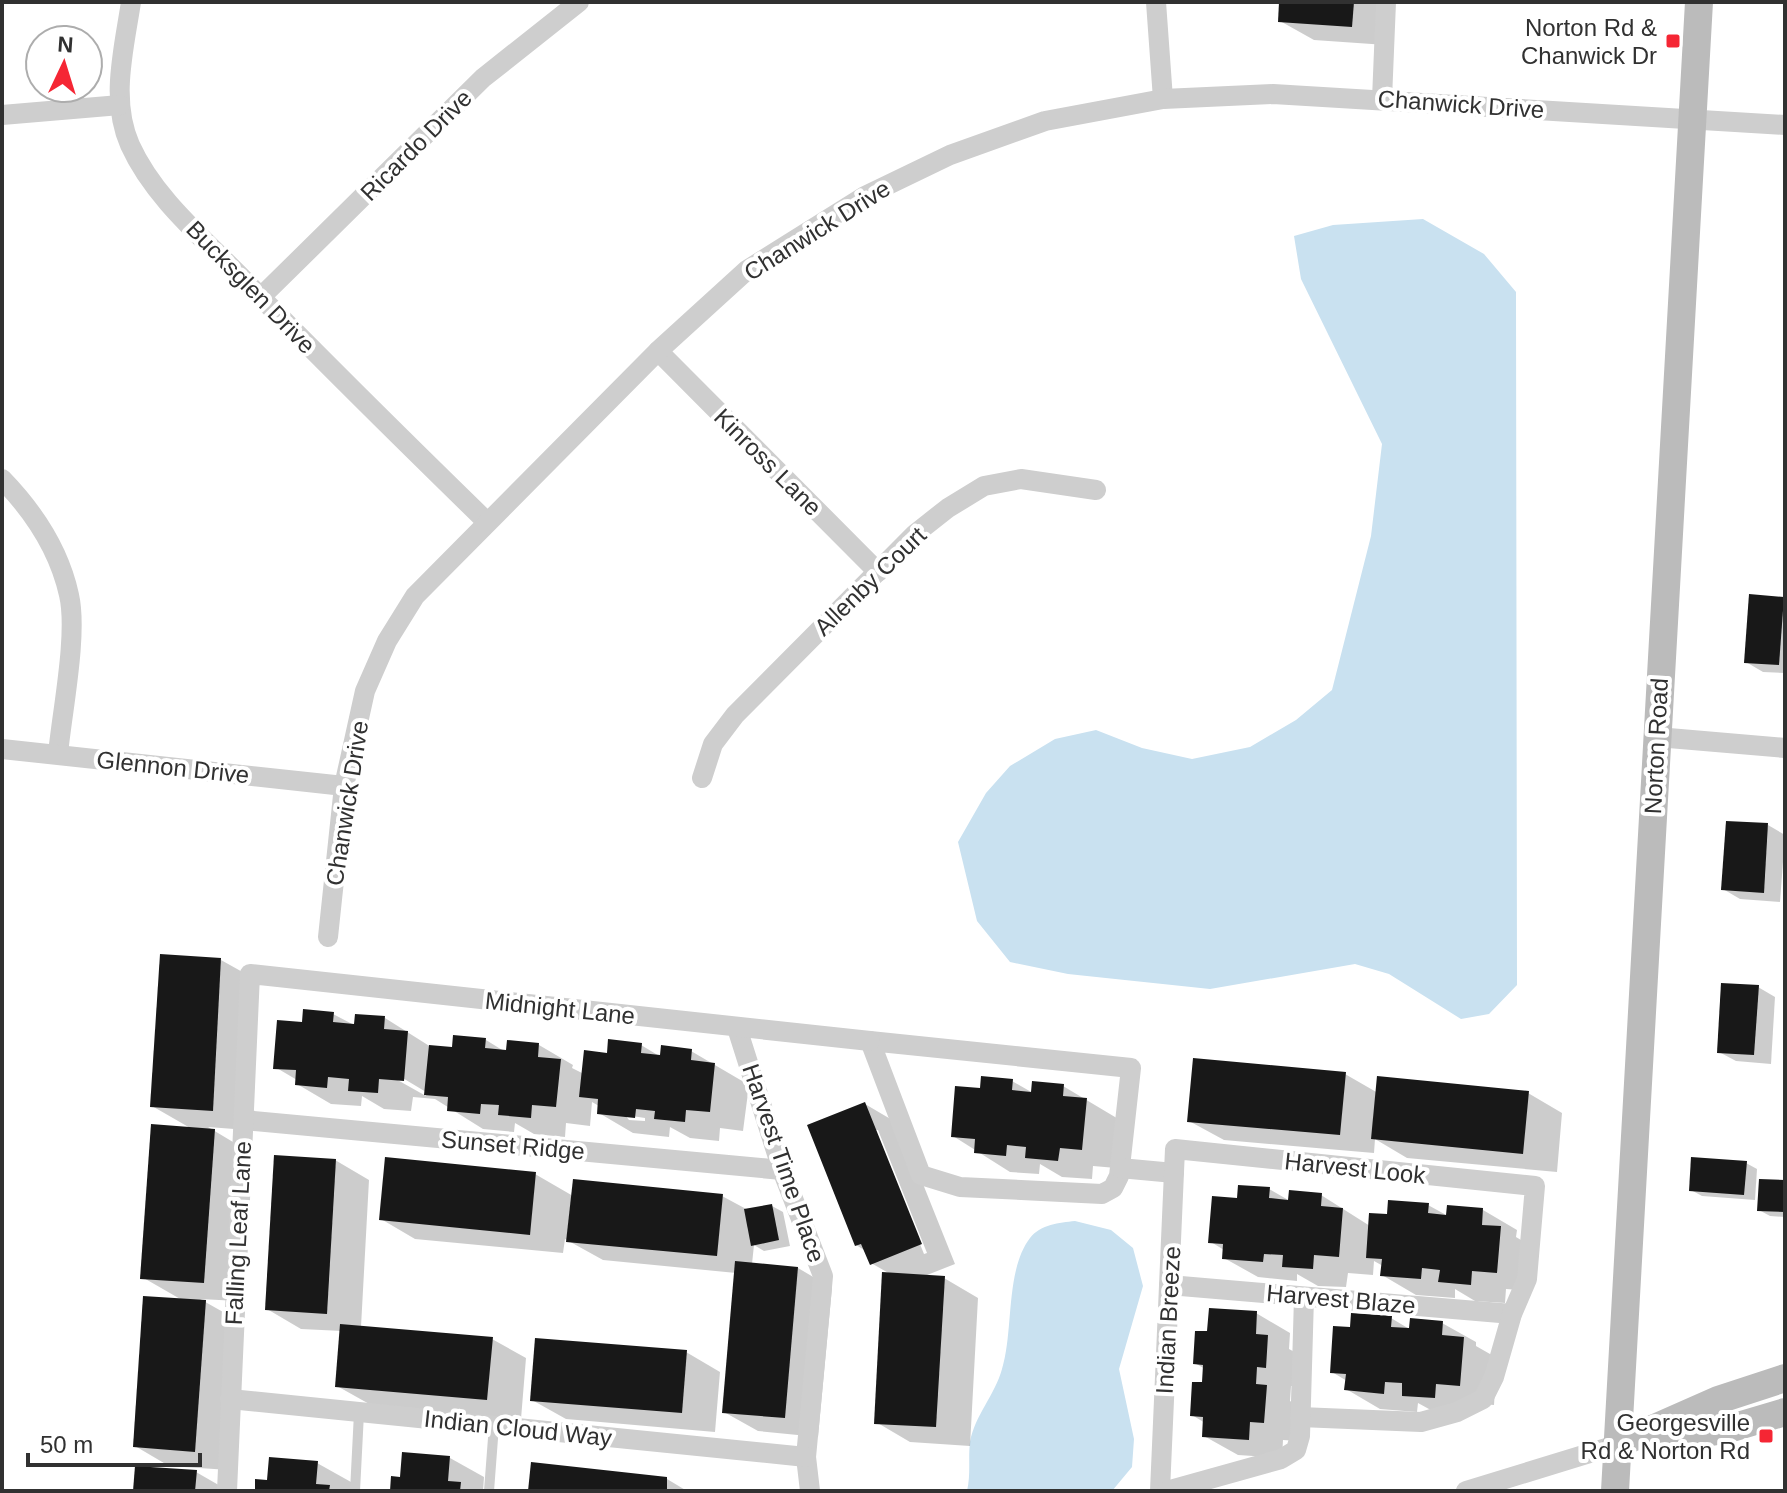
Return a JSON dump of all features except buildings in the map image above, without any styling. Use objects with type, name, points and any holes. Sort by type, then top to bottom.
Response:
[{"type":"main road","name":"Norton Road","points":[[1615,1491],[1699,2]]},
{"type":"main road","points":[[1616,1445],[1718,1400],[1785,1378]]},
{"type":"main road","points":[[1616,1445],[1725,1430],[1785,1412]]},
{"type":"street","name":"Bucksglen Drive","points":[[131,2],[120,78],[120,105],[129,143],[165,199],[487,522]]},
{"type":"street","name":"Ricardo Drive","points":[[261,297],[483,78],[579,2]]},
{"type":"street","points":[[1156,2],[1163,99]]},
{"type":"street","points":[[1382,99],[1386,2]]},
{"type":"street","name":"Chanwick Drive","points":[[328,937],[344,786],[365,691],[387,641],[415,596],[658,351],[747,270],[865,196],[950,155],[1045,121],[1163,99],[1273,94],[1785,125]]},
{"type":"street","points":[[2,115],[120,105]]},
{"type":"street","name":"Kinross Lane","points":[[658,351],[878,572]]},
{"type":"street","points":[[2,479],[46,532],[70,596],[71,632],[58,754]]},
{"type":"street","name":"Allenby Court","points":[[702,778],[713,744],[735,715],[915,534],[948,508],[984,486],[1021,479],[1096,490]]},
{"type":"street","points":[[1657,737],[1785,748]]},
{"type":"street","name":"Glennon Drive","points":[[2,749],[344,786]]},
{"type":"street","name":"Midnight Lane","points":[[250,974],[1131,1068],[1120,1168]]},
{"type":"street","name":"Falling Leaf Lane","points":[[227,1491],[250,974]]},
{"type":"street","name":"Harvest Time Place","points":[[737,1028],[782,1170],[823,1276],[806,1457],[810,1491]]},
{"type":"street","points":[[870,1041],[921,1175],[960,1187],[1102,1194],[1113,1188],[1120,1168],[1174,1173]]},
{"type":"street","name":"Sunset Ridge","points":[[244,1120],[782,1170]]},
{"type":"street","name":"Indian Breeze","points":[[1160,1491],[1175,1149]]},
{"type":"street","name":"Harvest Look","points":[[1175,1149],[1535,1186],[1527,1279],[1512,1314]]},
{"type":"street","name":"Harvest Blaze","points":[[1169,1285],[1512,1314]]},
{"type":"street","points":[[1167,1491],[1281,1459],[1296,1450],[1304,1297]]},
{"type":"street","points":[[1300,1417],[1421,1422],[1457,1412],[1483,1399],[1494,1377],[1512,1314]]},
{"type":"street","name":"Indian Cloud Way","points":[[230,1399],[806,1457]]},
{"type":"street","points":[[1466,1491],[1616,1445]]},
{"type":"lane","points":[[355,1491],[359,1413]]},
{"type":"lane","points":[[489,1491],[494,1425]]},
{"type":"water","points":[[1423,219],[1484,254],[1516,292],[1517,985],[1489,1014],[1461,1019],[1389,974],[1355,964],[1210,989],[1068,974],[1010,962],[977,921],[958,842],[986,793],[1010,766],[1055,739],[1096,730],[1142,748],[1192,759],[1250,747],[1296,720],[1332,690],[1371,536],[1382,444],[1301,279],[1294,236],[1333,225]]},
{"type":"water","points":[[1075,1221],[1111,1230],[1133,1248],[1143,1286],[1119,1369],[1134,1439],[1132,1467],[1112,1491],[967,1491],[970,1442],[1002,1369],[1013,1284],[1022,1252],[1039,1230]]},
{"type":"place","name":"Norton Rd & Chanwick Dr","points":[[1673,41]]},
{"type":"place","name":"Georgesville Rd & Norton Rd","points":[[1766,1436]]}]
